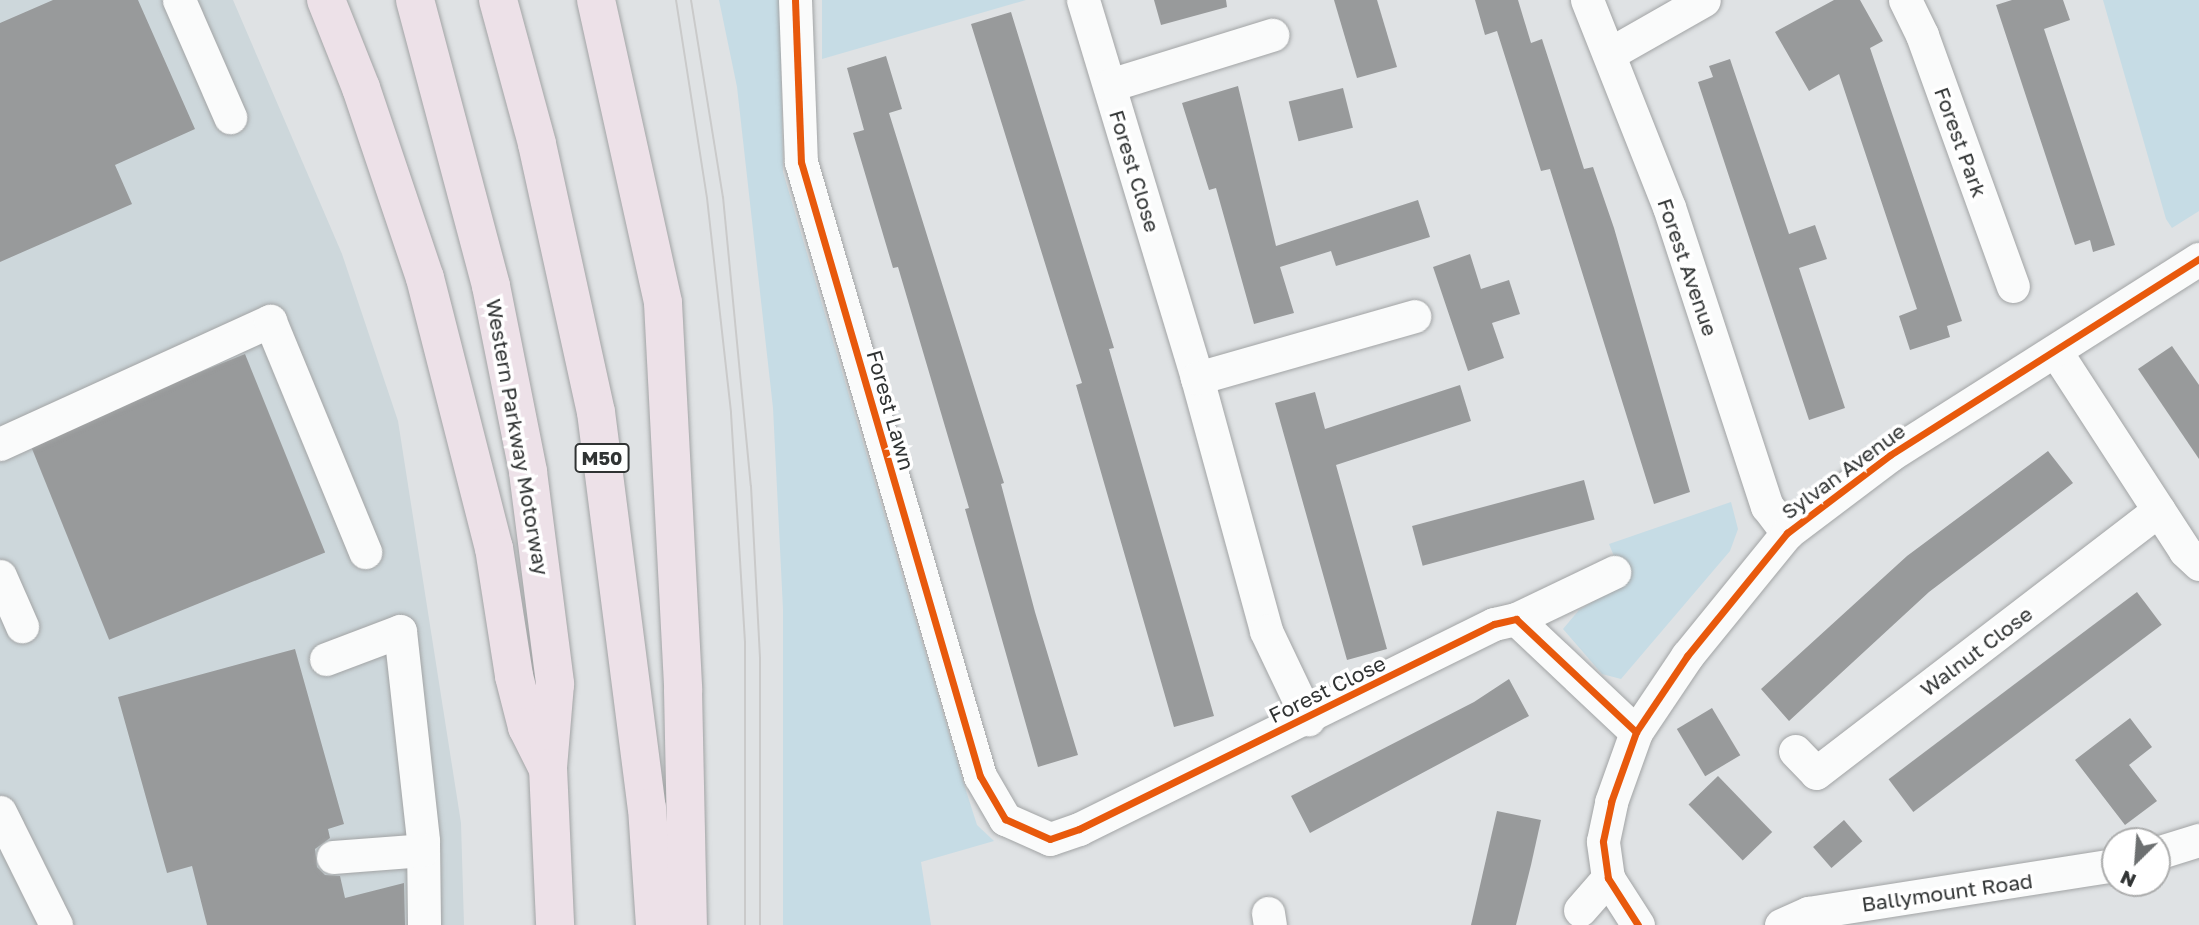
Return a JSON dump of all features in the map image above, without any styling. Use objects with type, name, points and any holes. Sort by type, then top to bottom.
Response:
[{"type":"highway","points":[[326,0],[361,88],[425,278],[494,548],[514,676],[527,727],[548,768]]},
{"type":"highway","name":"Western Parkway Motorway","points":[[415,0],[491,286],[528,472],[555,684],[548,768],[555,925]]},
{"type":"highway","name":"M50","points":[[498,0],[537,144],[596,412],[647,808],[655,925]]},
{"type":"highway","points":[[596,0],[663,303]]},
{"type":"highway","points":[[612,0],[630,69],[663,303],[682,677],[688,925]]},
{"type":"street","points":[[179,0],[230,117]]},
{"type":"street","name":"Forest Lawn","points":[[795,0],[801,162],[980,776],[1004,819]]},
{"type":"street","name":"Forest Close","points":[[1083,0],[1197,378],[1266,631],[1308,719]]},
{"type":"street","name":"Forest Avenue","points":[[1587,0],[1669,207],[1767,506],[1787,533]]},
{"type":"street","points":[[1609,54],[1704,0]]},
{"type":"street","name":"Forest Park","points":[[1905,0],[1922,35],[2013,286]]},
{"type":"street","name":"Forest Close","points":[[1110,85],[1272,35]]},
{"type":"street","name":"Sylvan Avenue","points":[[1637,925],[1608,878],[1603,841],[1611,803],[1636,732],[1687,656],[1787,533],[1890,455],[2199,259]]},
{"type":"street","points":[[1197,378],[1414,316]]},
{"type":"street","points":[[0,444],[270,321],[365,552]]},
{"type":"street","points":[[2056,352],[2159,510],[2199,564]]},
{"type":"street","name":"Walnut Close","points":[[1795,751],[1816,773],[2159,510]]},
{"type":"street","name":"Forest Close","points":[[1004,819],[1050,839],[1079,829],[1308,719],[1494,624],[1516,619],[1614,572]]},
{"type":"street","points":[[0,576],[22,626]]},
{"type":"street","points":[[1516,619],[1636,732]]},
{"type":"street","points":[[326,659],[400,631],[423,850],[424,925]]},
{"type":"street","points":[[0,812],[56,925]]},
{"type":"street","points":[[2171,849],[2199,840]]},
{"type":"street","points":[[333,857],[423,850]]},
{"type":"street","name":"Ballymount Road","points":[[1781,925],[1808,913],[2101,867]]},
{"type":"street","points":[[1580,910],[1608,878]]},
{"type":"shaded area","points":[[0,0],[233,0],[342,254],[398,421],[461,823],[464,925],[0,925]]},
{"type":"shaded area","points":[[719,0],[780,0],[783,172],[962,778],[977,825],[994,841],[921,862],[931,925],[783,925],[783,609],[773,408],[737,87]]},
{"type":"shaded area","points":[[822,0],[1026,0],[822,59]]},
{"type":"shaded area","points":[[2103,0],[2199,0],[2199,211],[2172,228],[2166,219]]},
{"type":"shaded area","points":[[1731,502],[1738,529],[1730,551],[1621,679],[1602,674],[1563,629],[1579,610],[1625,583],[1609,544]]},
{"type":"building","points":[[53,0],[138,0],[195,129],[115,165],[132,204],[0,262],[0,23]]},
{"type":"building","points":[[1154,0],[1226,0],[1227,7],[1161,25]]},
{"type":"building","points":[[1334,0],[1377,0],[1397,67],[1357,78]]},
{"type":"building","points":[[1475,0],[1518,0],[1531,43],[1542,39],[1584,169],[1593,167],[1614,228],[1690,492],[1654,504],[1550,169],[1541,171],[1497,31],[1485,35]]},
{"type":"building","points":[[1834,0],[1860,0],[1883,41],[1870,48],[1962,321],[1947,326],[1950,337],[1910,350],[1899,316],[1917,309],[1839,74],[1809,91],[1775,32]]},
{"type":"building","points":[[2012,0],[2063,0],[2070,20],[2044,29],[2115,245],[2093,252],[2090,240],[2075,245],[1996,5]]},
{"type":"building","points":[[1011,12],[1114,348],[1109,349],[1214,716],[1174,727],[1076,385],[1082,383],[971,24]]},
{"type":"building","points":[[886,56],[902,109],[889,113],[1004,483],[1001,484],[1035,612],[1078,755],[1038,767],[965,509],[969,508],[898,267],[893,268],[853,133],[864,130],[847,68]]},
{"type":"building","points":[[1730,59],[1789,234],[1815,225],[1827,259],[1799,268],[1845,408],[1809,420],[1698,82],[1713,77],[1709,66]]},
{"type":"building","points":[[1238,86],[1276,246],[1418,200],[1430,237],[1336,266],[1331,251],[1280,267],[1294,313],[1254,324],[1216,188],[1209,190],[1182,103]]},
{"type":"building","points":[[1343,88],[1353,128],[1299,141],[1289,102]]},
{"type":"building","points":[[1470,254],[1481,289],[1509,280],[1520,314],[1492,323],[1504,358],[1468,371],[1433,267]]},
{"type":"building","points":[[2172,346],[2199,385],[2199,459],[2138,369]]},
{"type":"building","points":[[245,354],[325,552],[109,640],[29,441]]},
{"type":"building","points":[[1460,385],[1471,421],[1336,465],[1387,649],[1347,660],[1275,403],[1315,392],[1325,429]]},
{"type":"building","points":[[2048,451],[2073,483],[1929,592],[1789,721],[1761,689],[1907,556]]},
{"type":"building","points":[[1584,480],[1595,520],[1423,566],[1412,526]]},
{"type":"building","points":[[2137,592],[2162,625],[1913,812],[1889,779]]},
{"type":"building","points":[[295,649],[344,824],[328,829],[330,838],[315,849],[317,867],[325,875],[340,876],[345,898],[404,883],[405,925],[207,925],[192,866],[167,873],[118,697]]},
{"type":"building","points":[[1509,679],[1529,716],[1310,833],[1291,796],[1474,702]]},
{"type":"building","points":[[1712,708],[1740,755],[1705,776],[1677,729]]},
{"type":"building","points":[[2130,718],[2152,747],[2129,765],[2157,801],[2125,825],[2075,760]]},
{"type":"building","points":[[1718,776],[1772,832],[1743,861],[1689,804]]},
{"type":"building","points":[[1497,811],[1541,820],[1531,865],[1516,925],[1471,925]]},
{"type":"building","points":[[1844,820],[1862,841],[1831,868],[1813,847]]},
{"type":"tram line","points":[[676,0],[707,198],[731,413],[745,642],[745,925]]},
{"type":"tram line","points":[[691,0],[723,197],[751,486],[760,659],[760,925]]},
{"type":"cycle path","points":[[795,0],[801,162],[980,776],[1005,819],[1050,839],[1079,829],[1494,624],[1516,619],[1636,732]]},
{"type":"cycle path","points":[[1638,925],[1608,878],[1603,841],[1611,802],[1636,732],[1687,656],[1787,533],[1890,455],[2199,259]]}]
